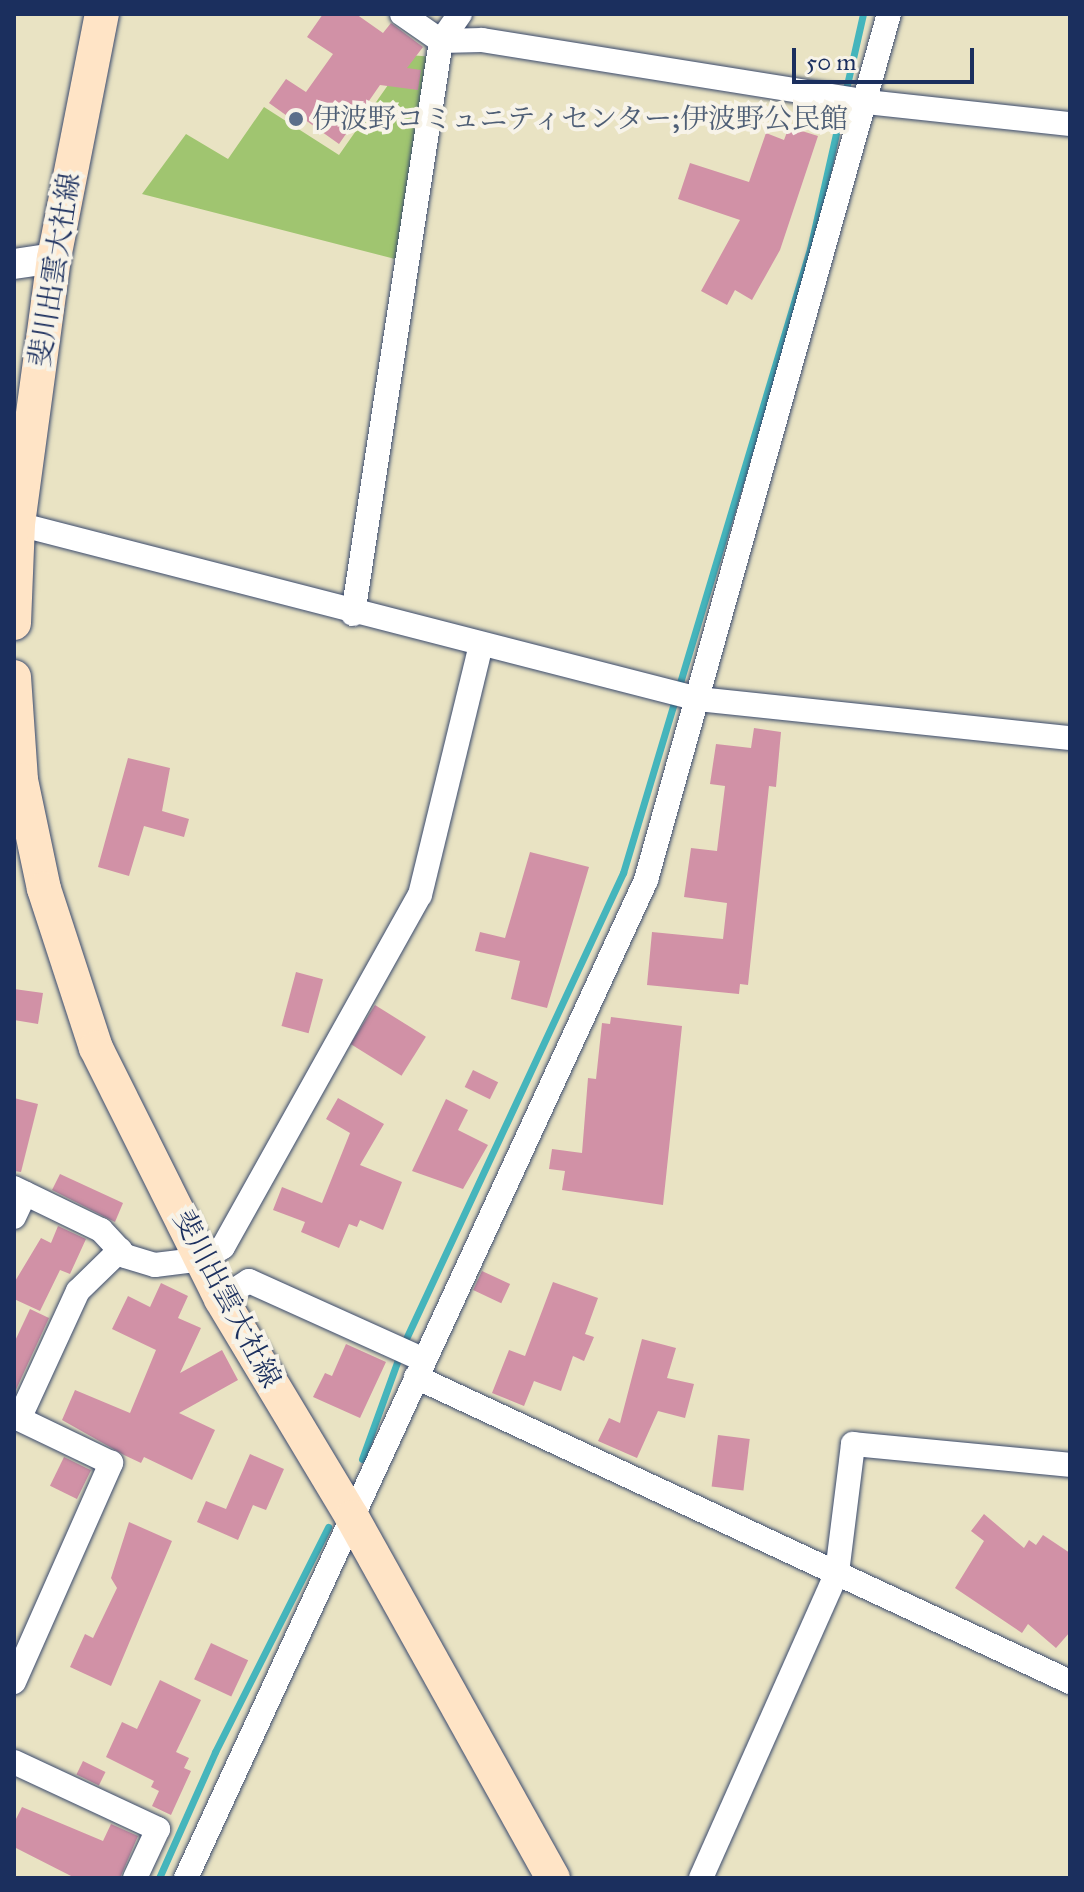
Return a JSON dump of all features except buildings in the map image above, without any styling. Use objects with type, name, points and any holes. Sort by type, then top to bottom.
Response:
[{"type":"main road","name":"斐川出雲大社線","points":[[14,623],[18,524],[54,258],[102,14]]},
{"type":"main road","name":"斐川出雲大社線","points":[[14,677],[21,780],[41,873],[91,1034],[221,1299],[352,1517],[553,1878]]},
{"type":"street","points":[[402,14],[441,41],[482,40],[867,102],[1070,124]]},
{"type":"street","points":[[353,614],[441,41],[460,14]]},
{"type":"street","points":[[186,1878],[646,880],[867,102],[889,14]]},
{"type":"street","points":[[14,264],[54,258]]},
{"type":"street","points":[[18,524],[353,614],[698,699],[1070,738]]},
{"type":"street","points":[[14,1217],[19,1190],[101,1230],[120,1250],[155,1265],[203,1259],[223,1247],[420,895],[481,645]]},
{"type":"street","points":[[14,1682],[111,1463],[16,1418],[78,1291],[120,1250]]},
{"type":"street","points":[[221,1299],[249,1281],[420,1369],[837,1573],[1070,1682]]},
{"type":"street","points":[[701,1878],[837,1573],[853,1444],[1070,1465]]},
{"type":"street","points":[[14,1762],[158,1829],[135,1878]]},
{"type":"green space","points":[[409,55],[434,57],[399,260],[142,194],[186,134],[228,159],[264,107],[339,155]]},
{"type":"waterway","points":[[362,1459],[404,1343],[623,873],[810,249],[863,14]]},
{"type":"waterway","points":[[159,1878],[215,1752],[328,1527]]},
{"type":"place","name":"伊波野コミュニティセンター;伊波野公民館","points":[[296,119]]}]
